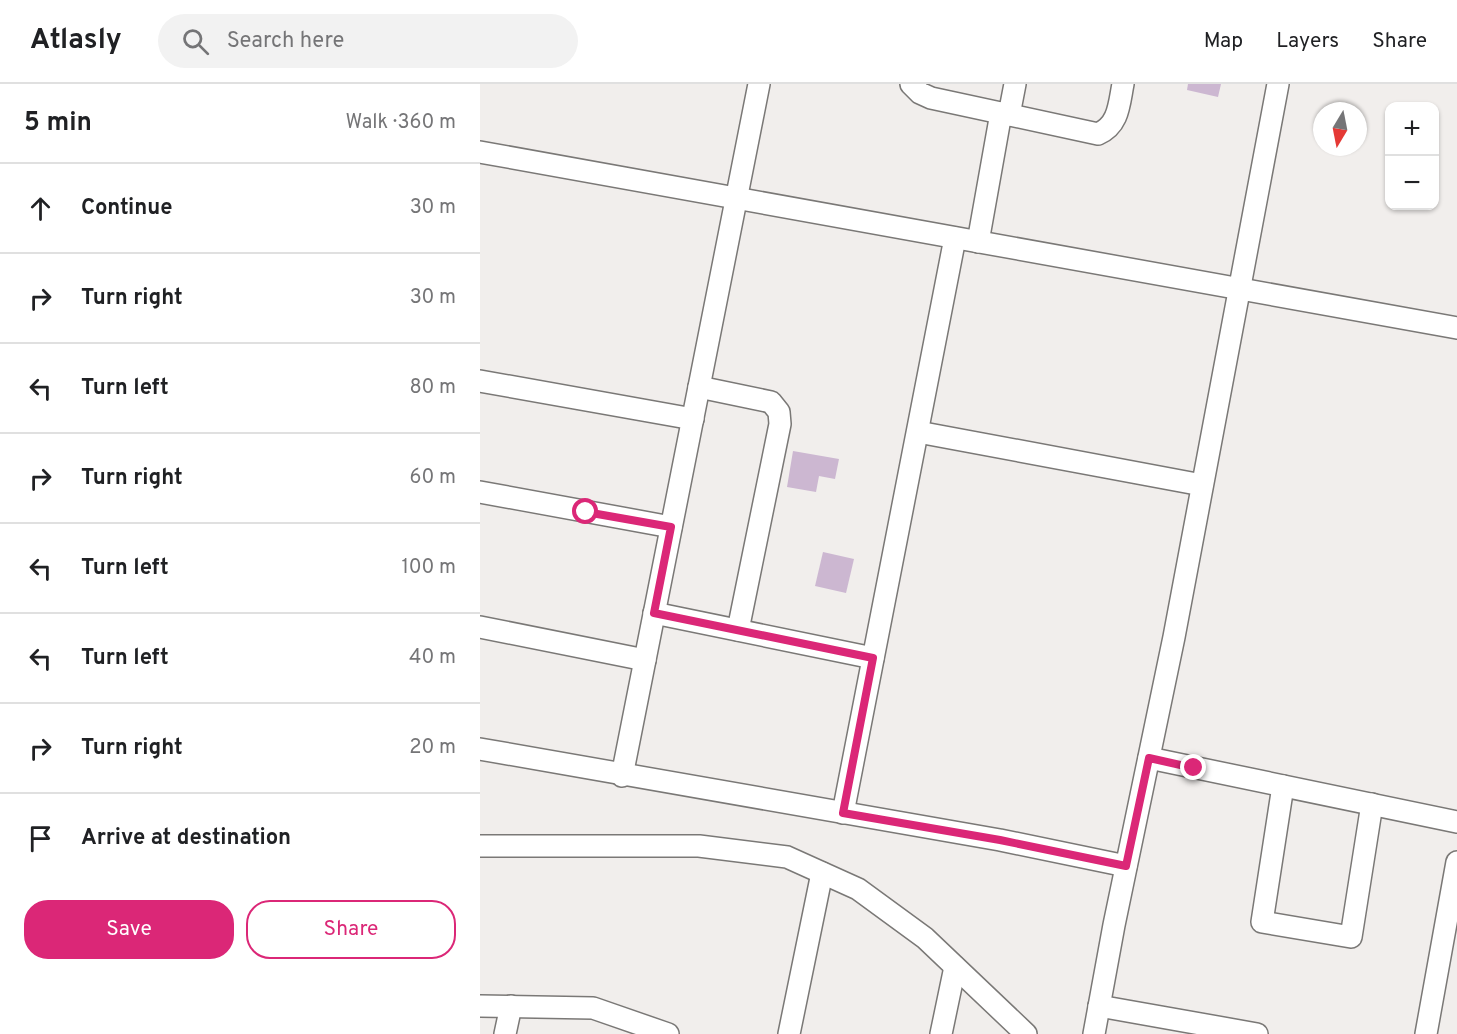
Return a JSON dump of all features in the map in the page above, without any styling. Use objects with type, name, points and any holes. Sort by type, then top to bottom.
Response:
[{"type":"street","points":[[622,776],[759,84]]},
{"type":"street","points":[[910,84],[920,93],[931,98],[1098,134],[1106,130],[1116,119],[1123,84]]},
{"type":"street","points":[[978,242],[1005,114],[1015,84]]},
{"type":"street","points":[[1094,1034],[1278,84]]},
{"type":"street","points":[[480,152],[1457,328]]},
{"type":"street","points":[[843,813],[955,238]]},
{"type":"street","points":[[480,381],[693,419]]},
{"type":"street","points":[[699,387],[771,402],[779,412],[780,424],[738,630]]},
{"type":"street","points":[[918,432],[1202,485]]},
{"type":"street","points":[[480,492],[671,527]]},
{"type":"street","points":[[654,613],[873,658]]},
{"type":"street","points":[[480,627],[645,660]]},
{"type":"street","points":[[480,749],[622,776],[1000,840],[1126,866]]},
{"type":"street","points":[[1149,758],[1457,822]]},
{"type":"street","points":[[1283,786],[1262,922],[1351,937],[1372,804]]},
{"type":"street","points":[[480,846],[699,846],[787,857],[858,889],[925,938],[1026,1034]]},
{"type":"street","points":[[1426,1034],[1457,862]]},
{"type":"street","points":[[789,1034],[822,873]]},
{"type":"street","points":[[941,1034],[955,967]]},
{"type":"street","points":[[480,1006],[593,1008],[655,1032]]},
{"type":"street","points":[[505,1034],[511,1006]]},
{"type":"street","points":[[1099,1006],[1257,1034]]},
{"type":"building","points":[[1188,84],[1221,84],[1218,97],[1187,90]]},
{"type":"building","points":[[793,451],[839,459],[835,479],[819,476],[816,492],[787,487]]},
{"type":"building","points":[[823,552],[854,559],[846,593],[815,586]]},
{"type":"route","points":[[586,512],[671,527],[654,613],[873,658],[843,813],[1000,840],[1126,866],[1149,758],[1194,768]]}]
